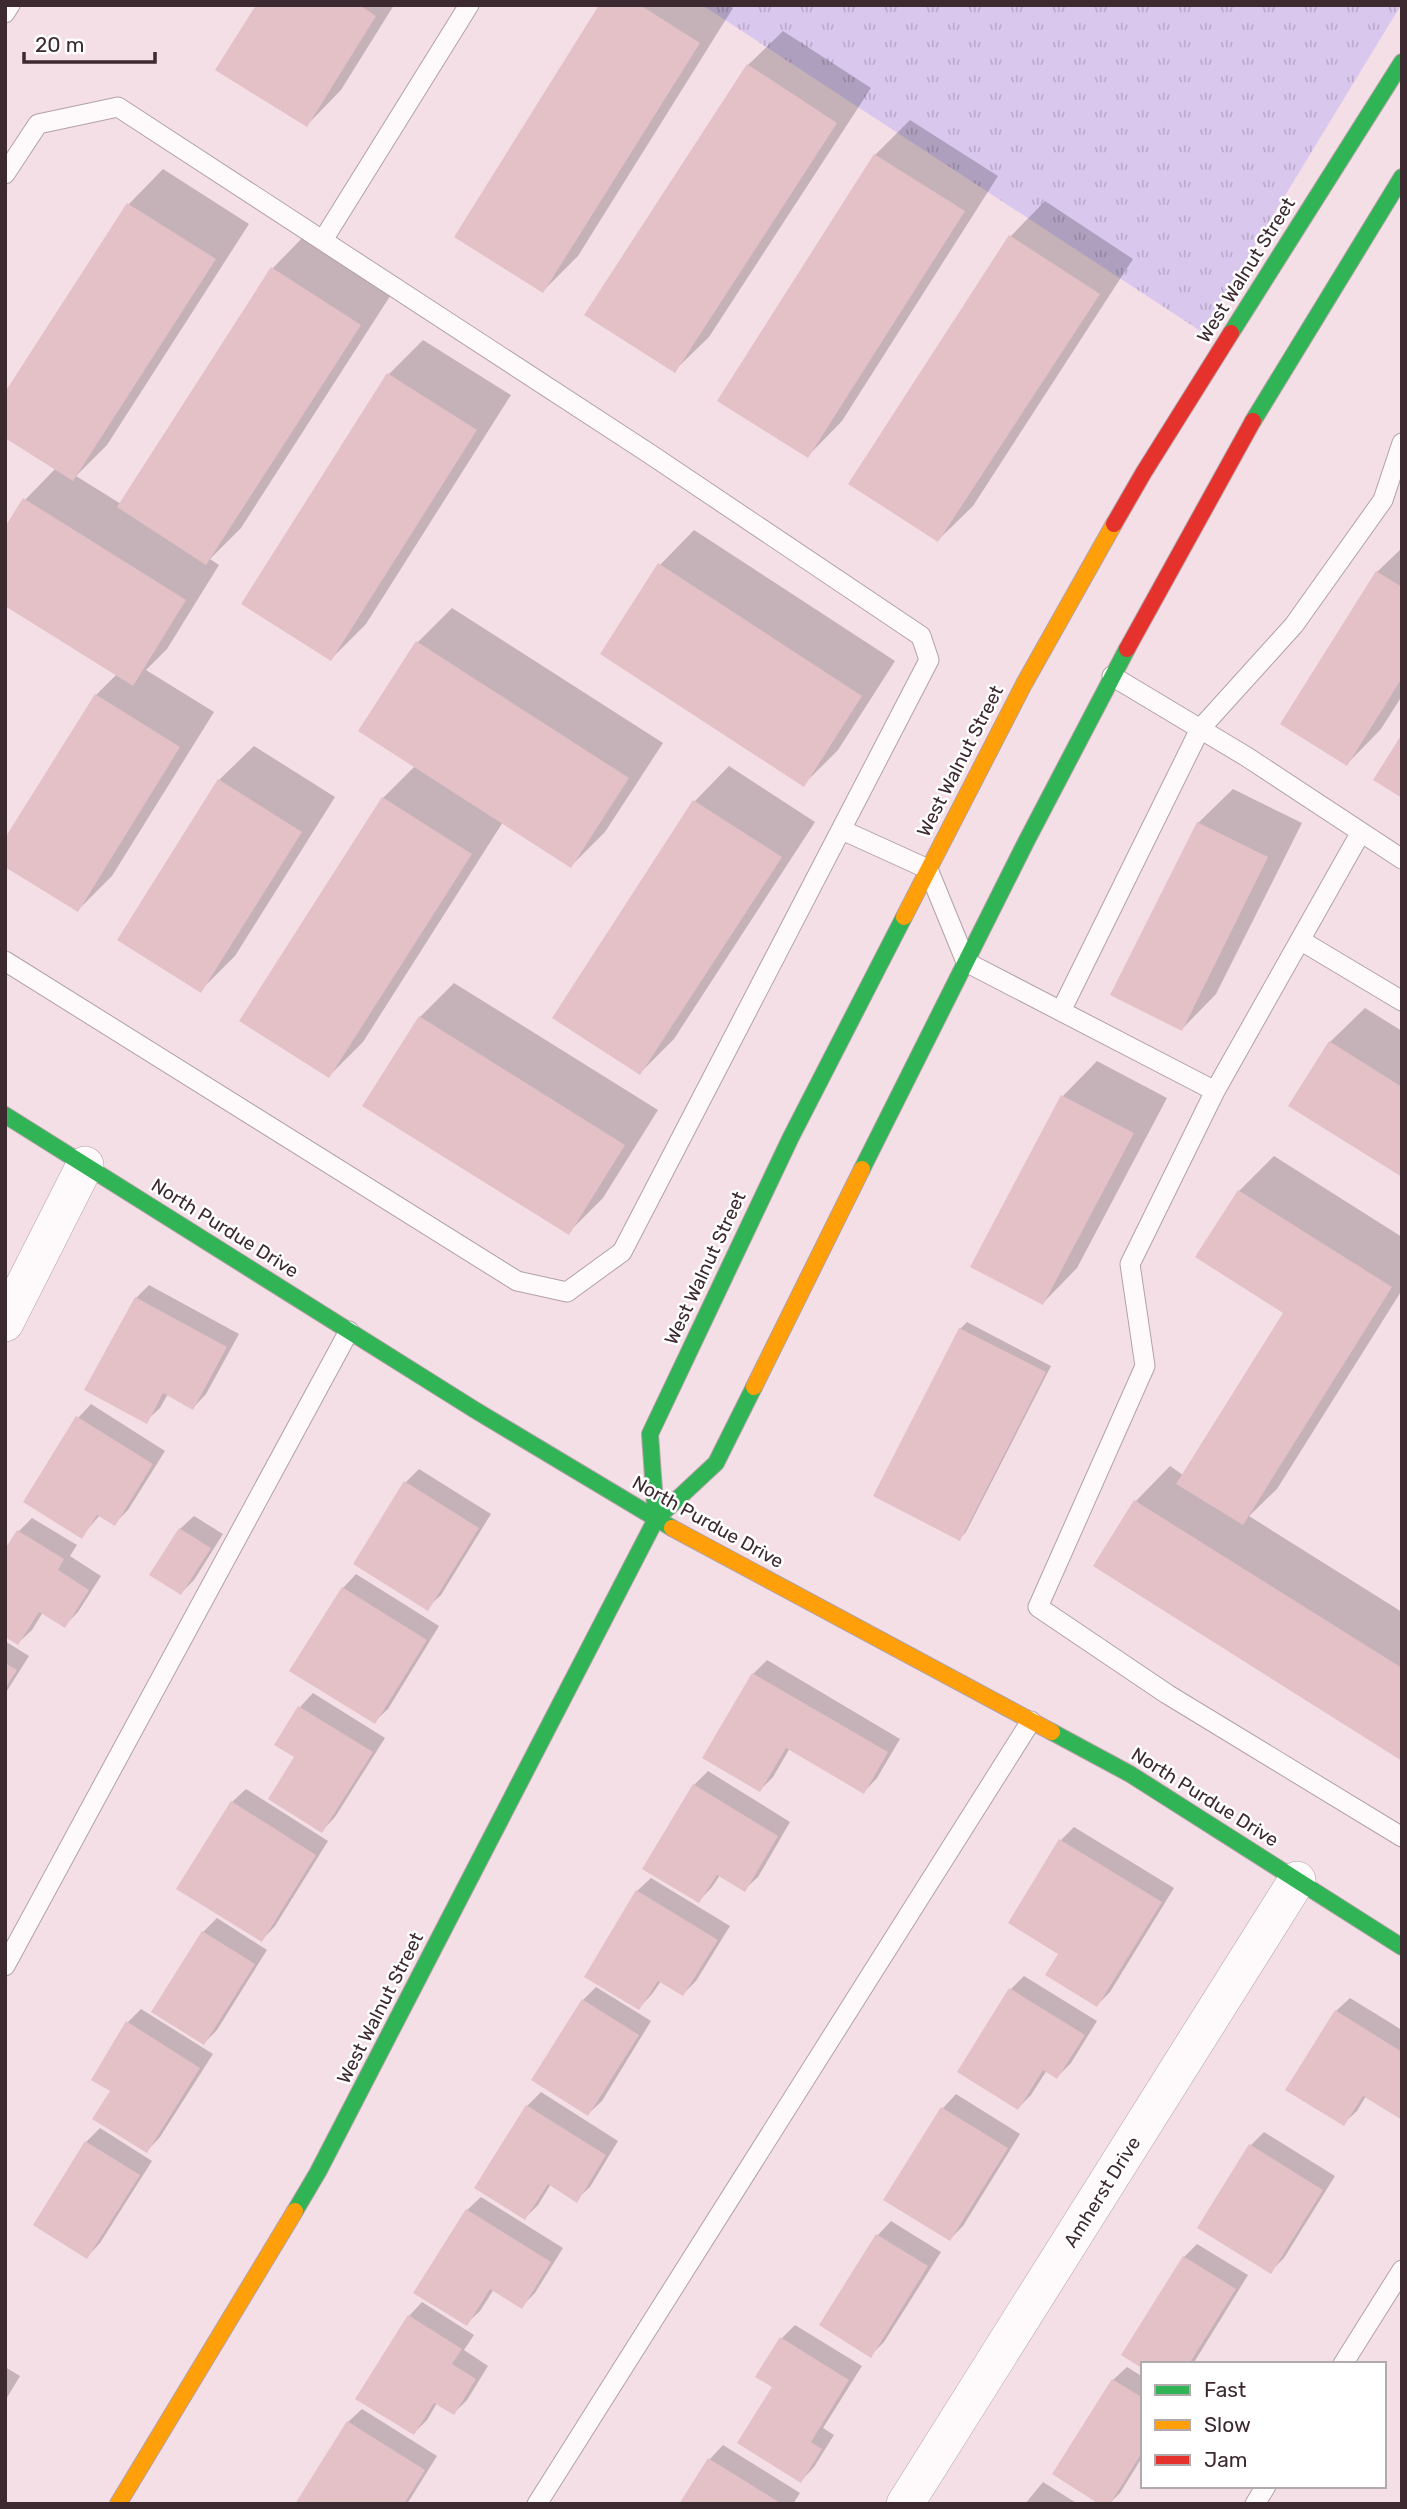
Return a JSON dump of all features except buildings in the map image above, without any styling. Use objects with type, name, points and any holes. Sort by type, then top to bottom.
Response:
[{"type":"main road","name":"West Walnut Street","points":[[656,1519],[650,1434],[785,1149],[928,869],[1024,684],[1144,472],[1402,62]]},
{"type":"main road","name":"West Walnut Street","points":[[118,2504],[318,2172],[656,1519],[716,1463],[1112,676],[1225,469],[1401,179]]},
{"type":"main road","name":"North Purdue Drive","points":[[5,1115],[475,1410],[656,1519],[1130,1774],[1402,1947]]},
{"type":"street","points":[[5,1323],[85,1165]]},
{"type":"street","name":"Amherst Drive","points":[[905,2504],[1297,1880]]},
{"type":"lane","points":[[5,12],[10,5]]},
{"type":"lane","points":[[323,240],[469,5]]},
{"type":"lane","points":[[5,174],[38,124],[118,107],[650,454],[921,636],[929,660],[622,1252],[566,1292],[517,1281],[5,961]]},
{"type":"lane","points":[[1061,1011],[1200,729],[1294,625],[1383,500],[1402,443]]},
{"type":"lane","points":[[1112,676],[1247,757],[1402,859]]},
{"type":"lane","points":[[842,830],[928,869],[966,962],[1215,1091]]},
{"type":"lane","points":[[1361,832],[1215,1091],[1130,1264],[1145,1366],[1038,1607],[1167,1694],[1402,1837]]},
{"type":"lane","points":[[1300,940],[1402,1001]]},
{"type":"lane","points":[[5,1966],[349,1331]]},
{"type":"lane","points":[[537,2504],[1031,1721]]},
{"type":"lane","points":[[1344,2362],[1402,2270]]},
{"type":"lane","points":[[1255,2504],[1265,2488]]},
{"type":"green space","points":[[702,5],[1401,5],[1202,332]]},
{"type":"traffic: fast","points":[[1231,333],[1402,62]]},
{"type":"traffic: fast","points":[[1253,421],[1402,177]]},
{"type":"traffic: fast","points":[[862,1169],[1027,840],[1127,649]]},
{"type":"traffic: fast","points":[[656,1519],[650,1434],[791,1137],[904,917]]},
{"type":"traffic: fast","points":[[5,1115],[475,1410],[672,1528]]},
{"type":"traffic: fast","points":[[295,2211],[318,2172],[656,1519],[716,1463],[754,1387]]},
{"type":"traffic: fast","points":[[1052,1732],[1130,1774],[1402,1947]]},
{"type":"traffic: slow","points":[[904,917],[1024,684],[1114,524]]},
{"type":"traffic: slow","points":[[754,1387],[862,1169]]},
{"type":"traffic: slow","points":[[672,1528],[1052,1732]]},
{"type":"traffic: slow","points":[[118,2504],[295,2211]]},
{"type":"traffic: jam","points":[[1114,524],[1231,333]]},
{"type":"traffic: jam","points":[[1127,649],[1253,421]]}]
